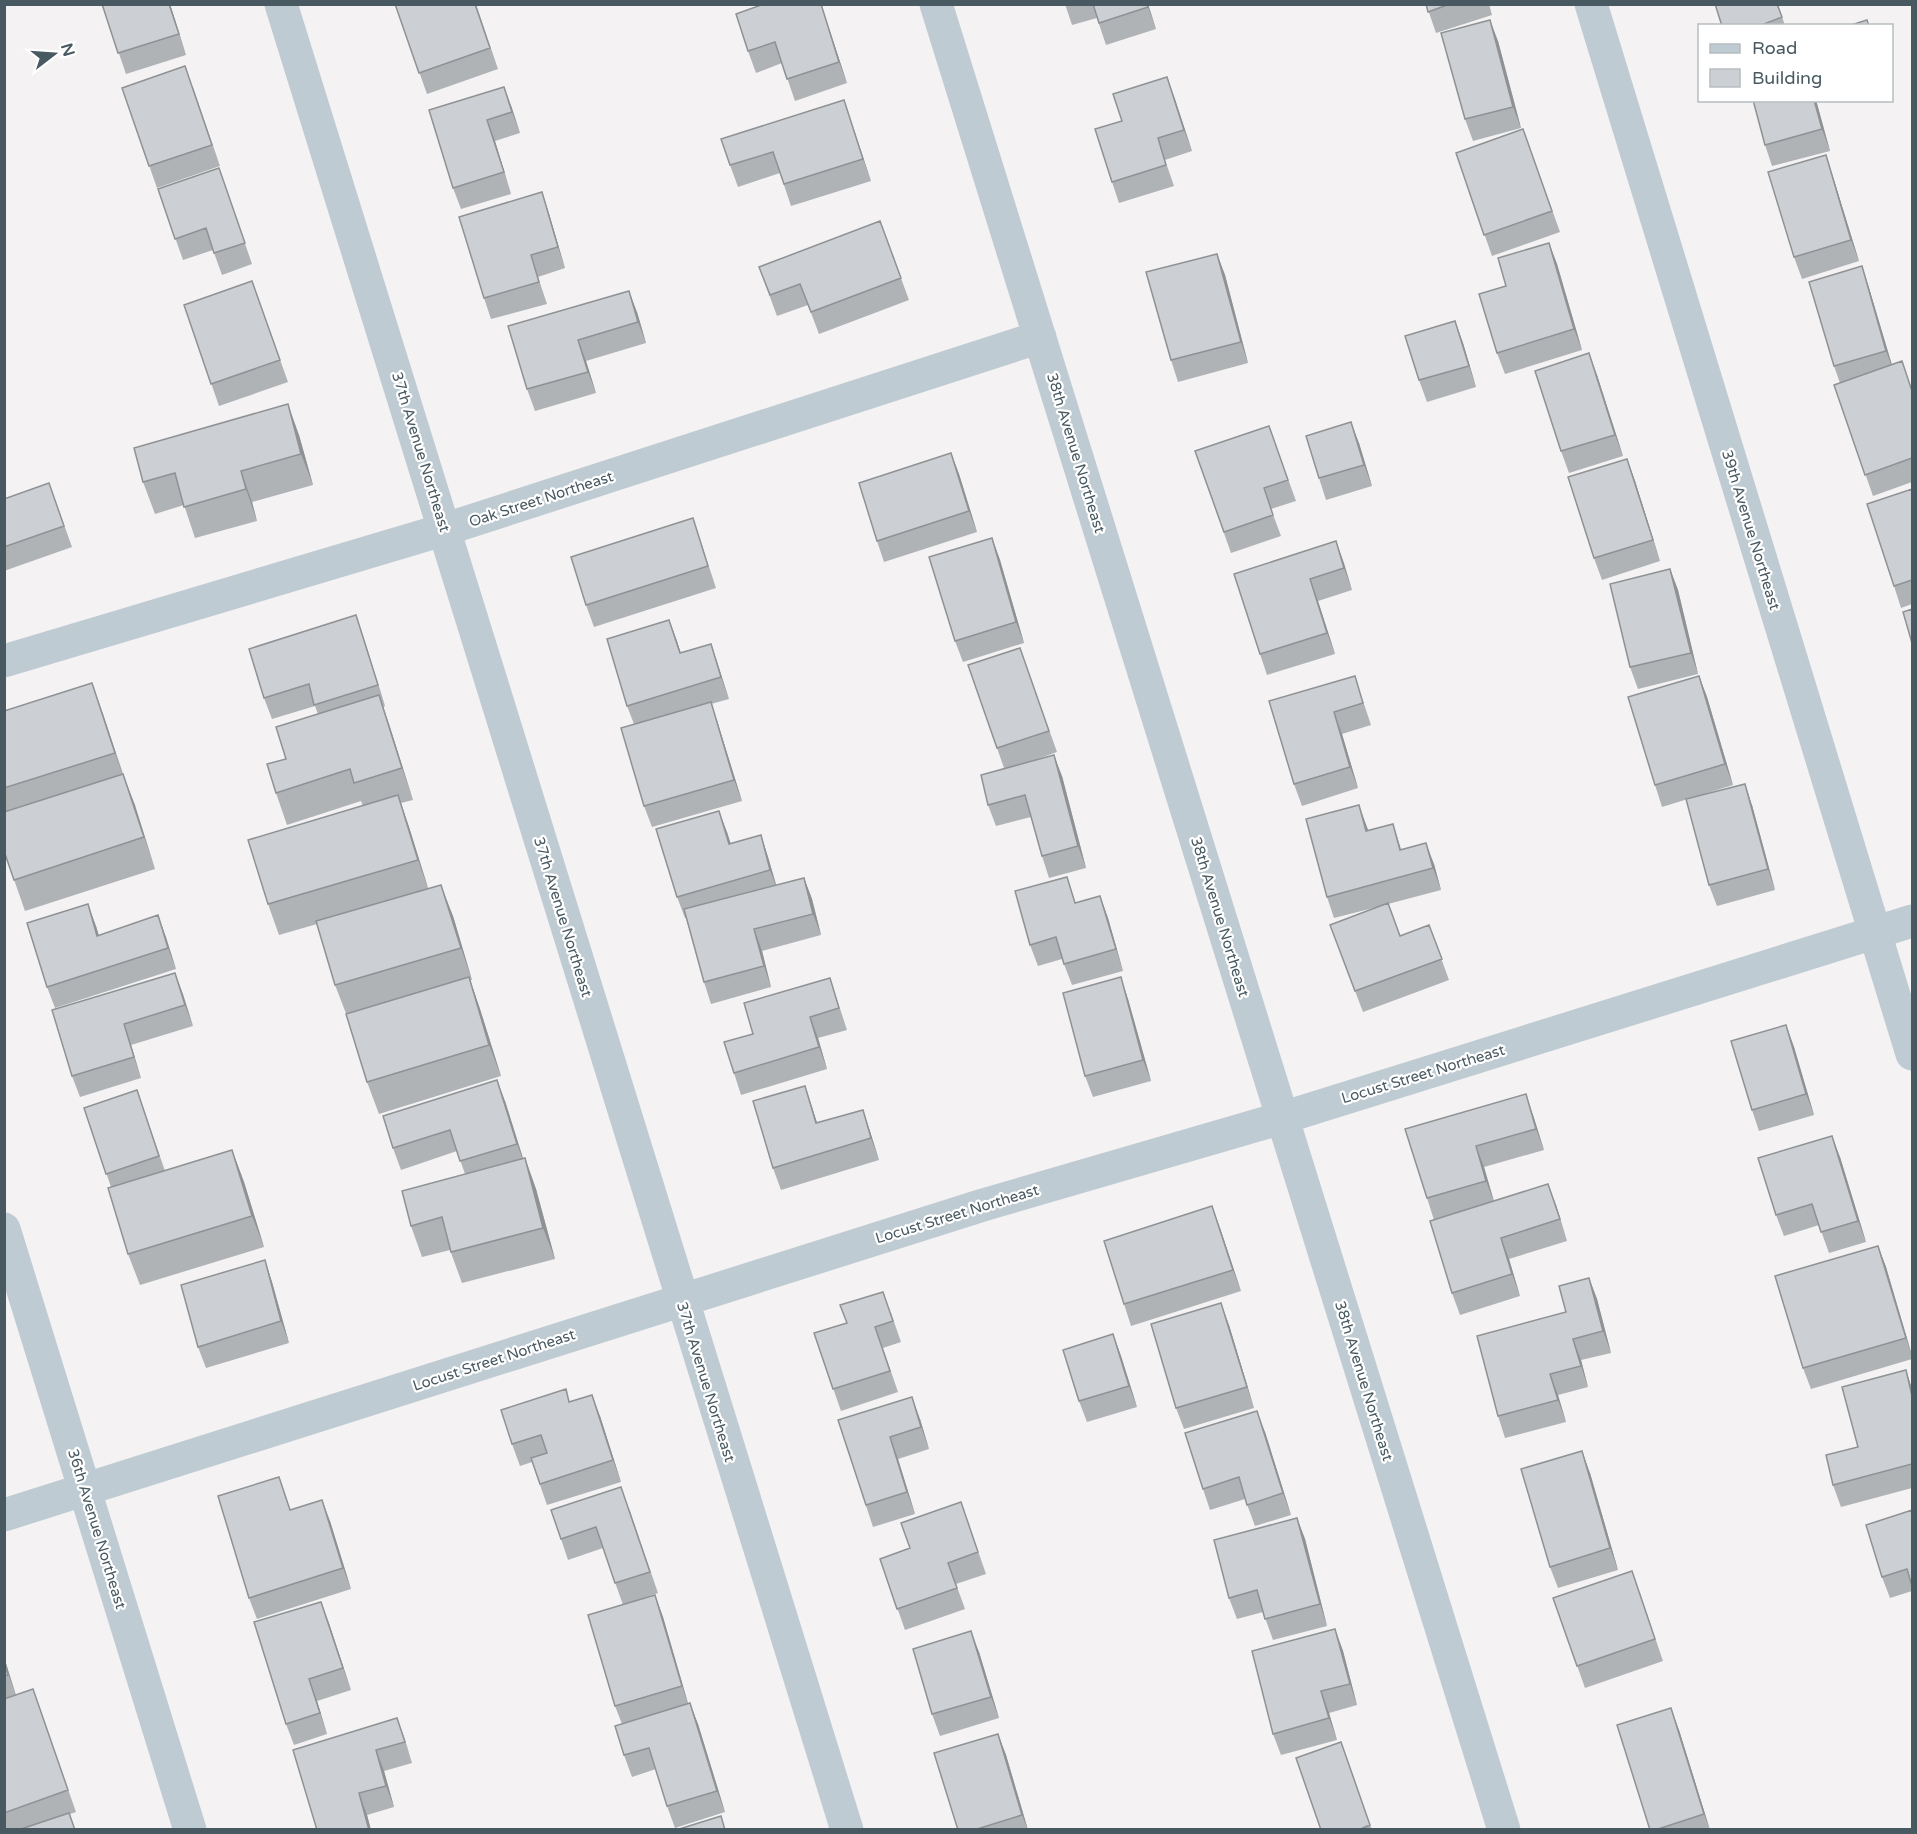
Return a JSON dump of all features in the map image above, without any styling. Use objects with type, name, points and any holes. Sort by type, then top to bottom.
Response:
[{"type":"street","name":"37th Avenue Northeast","points":[[281,4],[446,529],[680,1300],[847,1830]]},
{"type":"street","name":"38th Avenue Northeast","points":[[936,4],[1504,1830]]},
{"type":"street","name":"39th Avenue Northeast","points":[[1591,4],[1912,1054]]},
{"type":"street","name":"Oak Street Northeast","points":[[4,660],[446,529],[1040,337]]},
{"type":"street","name":"Locust Street Northeast","points":[[4,1515],[983,1205],[1282,1118],[1912,921]]},
{"type":"street","name":"36th Avenue Northeast","points":[[4,1229],[190,1830]]},
{"type":"building","points":[[102,4],[169,4],[179,34],[118,53]]},
{"type":"building","points":[[395,4],[475,4],[490,48],[419,73]]},
{"type":"building","points":[[764,4],[821,4],[839,62],[787,79],[775,42],[748,51],[736,14]]},
{"type":"building","points":[[1093,4],[1147,4],[1148,7],[1099,23]]},
{"type":"building","points":[[1426,4],[1450,4],[1428,12]]},
{"type":"building","points":[[1715,4],[1777,4],[1782,17],[1764,24],[1721,24]]},
{"type":"building","points":[[1490,20],[1513,107],[1465,119],[1441,33]]},
{"type":"building","points":[[1867,20],[1868,24],[1854,24]]},
{"type":"building","points":[[185,66],[212,145],[149,166],[122,88]]},
{"type":"building","points":[[1167,77],[1184,130],[1158,138],[1166,165],[1112,182],[1095,129],[1122,121],[1113,94]]},
{"type":"building","points":[[504,87],[512,112],[487,120],[504,172],[453,188],[429,110]]},
{"type":"building","points":[[844,100],[863,159],[784,184],[773,152],[730,165],[721,139]]},
{"type":"building","points":[[1754,102],[1815,102],[1822,129],[1765,145]]},
{"type":"building","points":[[1523,129],[1552,211],[1484,235],[1456,153]]},
{"type":"building","points":[[1826,155],[1851,240],[1794,257],[1768,172]]},
{"type":"building","points":[[219,168],[245,243],[214,253],[206,228],[175,239],[158,189]]},
{"type":"building","points":[[542,192],[558,247],[531,255],[539,282],[484,298],[459,217]]},
{"type":"building","points":[[880,221],[901,278],[811,312],[800,284],[770,295],[759,267]]},
{"type":"building","points":[[1549,243],[1574,329],[1497,353],[1479,294],[1506,286],[1498,258]]},
{"type":"building","points":[[1217,254],[1241,342],[1171,360],[1146,272]]},
{"type":"building","points":[[1862,266],[1886,351],[1834,366],[1809,282]]},
{"type":"building","points":[[252,281],[280,360],[211,384],[184,305]]},
{"type":"building","points":[[629,291],[638,322],[578,340],[588,372],[527,389],[508,326]]},
{"type":"building","points":[[1455,321],[1469,366],[1419,380],[1405,336]]},
{"type":"building","points":[[1589,353],[1615,435],[1561,451],[1535,371]]},
{"type":"building","points":[[1902,361],[1912,391],[1912,458],[1865,475],[1834,385]]},
{"type":"building","points":[[288,404],[301,454],[241,471],[246,489],[184,507],[175,473],[143,482],[134,448]]},
{"type":"building","points":[[1351,422],[1364,465],[1319,478],[1306,436]]},
{"type":"building","points":[[1269,426],[1288,480],[1264,488],[1273,515],[1224,532],[1195,451]]},
{"type":"building","points":[[951,453],[969,511],[877,541],[859,483]]},
{"type":"building","points":[[1627,459],[1653,540],[1594,558],[1568,477]]},
{"type":"building","points":[[49,483],[64,526],[4,547],[4,499]]},
{"type":"building","points":[[1912,489],[1912,580],[1894,586],[1867,504]]},
{"type":"building","points":[[693,518],[708,566],[586,605],[571,557]]},
{"type":"building","points":[[992,538],[1016,622],[955,641],[929,557]]},
{"type":"building","points":[[1336,541],[1344,568],[1310,579],[1327,633],[1260,654],[1234,574]]},
{"type":"building","points":[[1670,569],[1691,653],[1630,667],[1610,584]]},
{"type":"building","points":[[1912,609],[1912,643],[1903,612]]},
{"type":"building","points":[[356,615],[378,685],[314,705],[309,684],[264,698],[249,649]]},
{"type":"building","points":[[669,620],[680,653],[711,644],[721,677],[627,706],[607,639]]},
{"type":"building","points":[[1020,648],[1049,731],[997,748],[968,665]]},
{"type":"building","points":[[1355,676],[1363,703],[1334,712],[1350,767],[1294,784],[1269,701]]},
{"type":"building","points":[[1699,676],[1725,764],[1655,785],[1628,697]]},
{"type":"building","points":[[92,683],[115,753],[4,788],[4,711]]},
{"type":"building","points":[[379,695],[402,768],[354,783],[350,769],[276,793],[267,764],[286,759],[276,727]]},
{"type":"building","points":[[711,702],[734,780],[644,806],[621,728]]},
{"type":"building","points":[[1054,755],[1078,846],[1042,856],[1025,795],[988,805],[981,775]]},
{"type":"building","points":[[123,774],[144,837],[14,880],[4,851],[4,812]]},
{"type":"building","points":[[1745,784],[1768,869],[1709,885],[1686,799]]},
{"type":"building","points":[[398,795],[418,860],[268,904],[248,840]]},
{"type":"building","points":[[1359,805],[1366,831],[1393,824],[1400,850],[1426,843],[1433,868],[1327,897],[1306,819]]},
{"type":"building","points":[[719,811],[729,844],[761,835],[770,870],[677,897],[656,829]]},
{"type":"building","points":[[1067,877],[1075,903],[1100,896],[1116,949],[1064,964],[1056,937],[1030,945],[1015,891]]},
{"type":"building","points":[[804,878],[813,914],[754,929],[764,966],[704,982],[684,909]]},
{"type":"building","points":[[441,885],[461,948],[335,985],[316,921]]},
{"type":"building","points":[[1388,903],[1400,936],[1429,925],[1442,959],[1355,991],[1330,925]]},
{"type":"building","points":[[88,904],[97,936],[158,915],[168,948],[47,987],[27,923]]},
{"type":"building","points":[[175,973],[185,1005],[124,1024],[134,1057],[72,1076],[52,1010]]},
{"type":"building","points":[[469,977],[489,1045],[367,1082],[346,1014]]},
{"type":"building","points":[[1121,977],[1143,1060],[1085,1076],[1063,993]]},
{"type":"building","points":[[830,978],[839,1008],[810,1017],[819,1047],[734,1073],[724,1042],[753,1034],[744,1003]]},
{"type":"building","points":[[1786,1025],[1806,1094],[1752,1110],[1731,1041]]},
{"type":"building","points":[[497,1080],[517,1144],[460,1161],[450,1130],[393,1148],[383,1116]]},
{"type":"building","points":[[805,1086],[816,1123],[863,1110],[871,1138],[773,1168],[753,1101]]},
{"type":"building","points":[[137,1090],[159,1156],[106,1174],[84,1108]]},
{"type":"building","points":[[1526,1094],[1536,1129],[1476,1146],[1486,1181],[1427,1198],[1405,1129]]},
{"type":"building","points":[[1832,1136],[1858,1221],[1821,1232],[1812,1204],[1776,1215],[1758,1158]]},
{"type":"building","points":[[232,1150],[252,1216],[128,1254],[108,1188]]},
{"type":"building","points":[[525,1158],[543,1228],[451,1252],[442,1217],[411,1226],[402,1191]]},
{"type":"building","points":[[1548,1184],[1560,1219],[1501,1238],[1512,1274],[1452,1293],[1430,1221]]},
{"type":"building","points":[[1212,1206],[1233,1270],[1124,1304],[1104,1241]]},
{"type":"building","points":[[1878,1246],[1906,1338],[1803,1368],[1775,1276]]},
{"type":"building","points":[[265,1260],[281,1321],[198,1347],[181,1285]]},
{"type":"building","points":[[1589,1278],[1603,1331],[1573,1339],[1581,1366],[1550,1374],[1558,1400],[1498,1416],[1477,1336],[1566,1312],[1559,1286]]},
{"type":"building","points":[[883,1292],[893,1321],[875,1327],[890,1371],[833,1389],[814,1333],[847,1323],[840,1305]]},
{"type":"building","points":[[1221,1303],[1247,1387],[1176,1408],[1151,1324]]},
{"type":"building","points":[[1113,1334],[1129,1386],[1079,1401],[1063,1350]]},
{"type":"building","points":[[1906,1370],[1912,1396],[1912,1464],[1833,1485],[1826,1455],[1858,1447],[1842,1387]]},
{"type":"building","points":[[566,1389],[569,1402],[592,1395],[613,1460],[540,1484],[531,1458],[547,1453],[541,1435],[512,1444],[501,1410]]},
{"type":"building","points":[[912,1397],[921,1427],[890,1437],[907,1492],[866,1505],[838,1420]]},
{"type":"building","points":[[1257,1411],[1283,1493],[1247,1505],[1239,1477],[1203,1489],[1185,1433]]},
{"type":"building","points":[[1582,1451],[1610,1548],[1550,1567],[1521,1469]]},
{"type":"building","points":[[279,1477],[290,1510],[322,1500],[343,1568],[249,1598],[218,1496]]},
{"type":"building","points":[[621,1487],[650,1572],[615,1583],[596,1527],[561,1539],[551,1510]]},
{"type":"building","points":[[961,1502],[978,1552],[948,1563],[957,1588],[897,1609],[880,1559],[910,1548],[901,1523]]},
{"type":"building","points":[[1912,1510],[1912,1586],[1907,1569],[1882,1577],[1866,1525]]},
{"type":"building","points":[[1297,1518],[1320,1604],[1265,1619],[1257,1590],[1229,1598],[1214,1540]]},
{"type":"building","points":[[1632,1571],[1655,1639],[1577,1666],[1553,1598]]},
{"type":"building","points":[[655,1595],[682,1686],[615,1706],[588,1615]]},
{"type":"building","points":[[321,1602],[343,1668],[309,1679],[320,1713],[286,1724],[254,1622]]},
{"type":"building","points":[[1335,1629],[1350,1684],[1321,1691],[1329,1718],[1273,1734],[1252,1651]]},
{"type":"building","points":[[971,1631],[991,1697],[932,1714],[913,1649]]},
{"type":"building","points":[[4,1662],[8,1675],[4,1676]]},
{"type":"building","points":[[33,1689],[68,1790],[4,1813],[4,1699]]},
{"type":"building","points":[[690,1703],[717,1791],[667,1806],[649,1748],[624,1755],[615,1726]]},
{"type":"building","points":[[1671,1708],[1704,1814],[1650,1830],[1617,1725]]},
{"type":"building","points":[[397,1718],[405,1742],[376,1750],[386,1786],[359,1793],[369,1830],[317,1830],[293,1750]]},
{"type":"building","points":[[998,1734],[1022,1815],[974,1830],[958,1830],[934,1753]]},
{"type":"building","points":[[1341,1742],[1370,1825],[1358,1830],[1321,1830],[1296,1758]]},
{"type":"building","points":[[69,1813],[75,1830],[18,1830]]},
{"type":"building","points":[[721,1816],[725,1830],[676,1830]]}]
